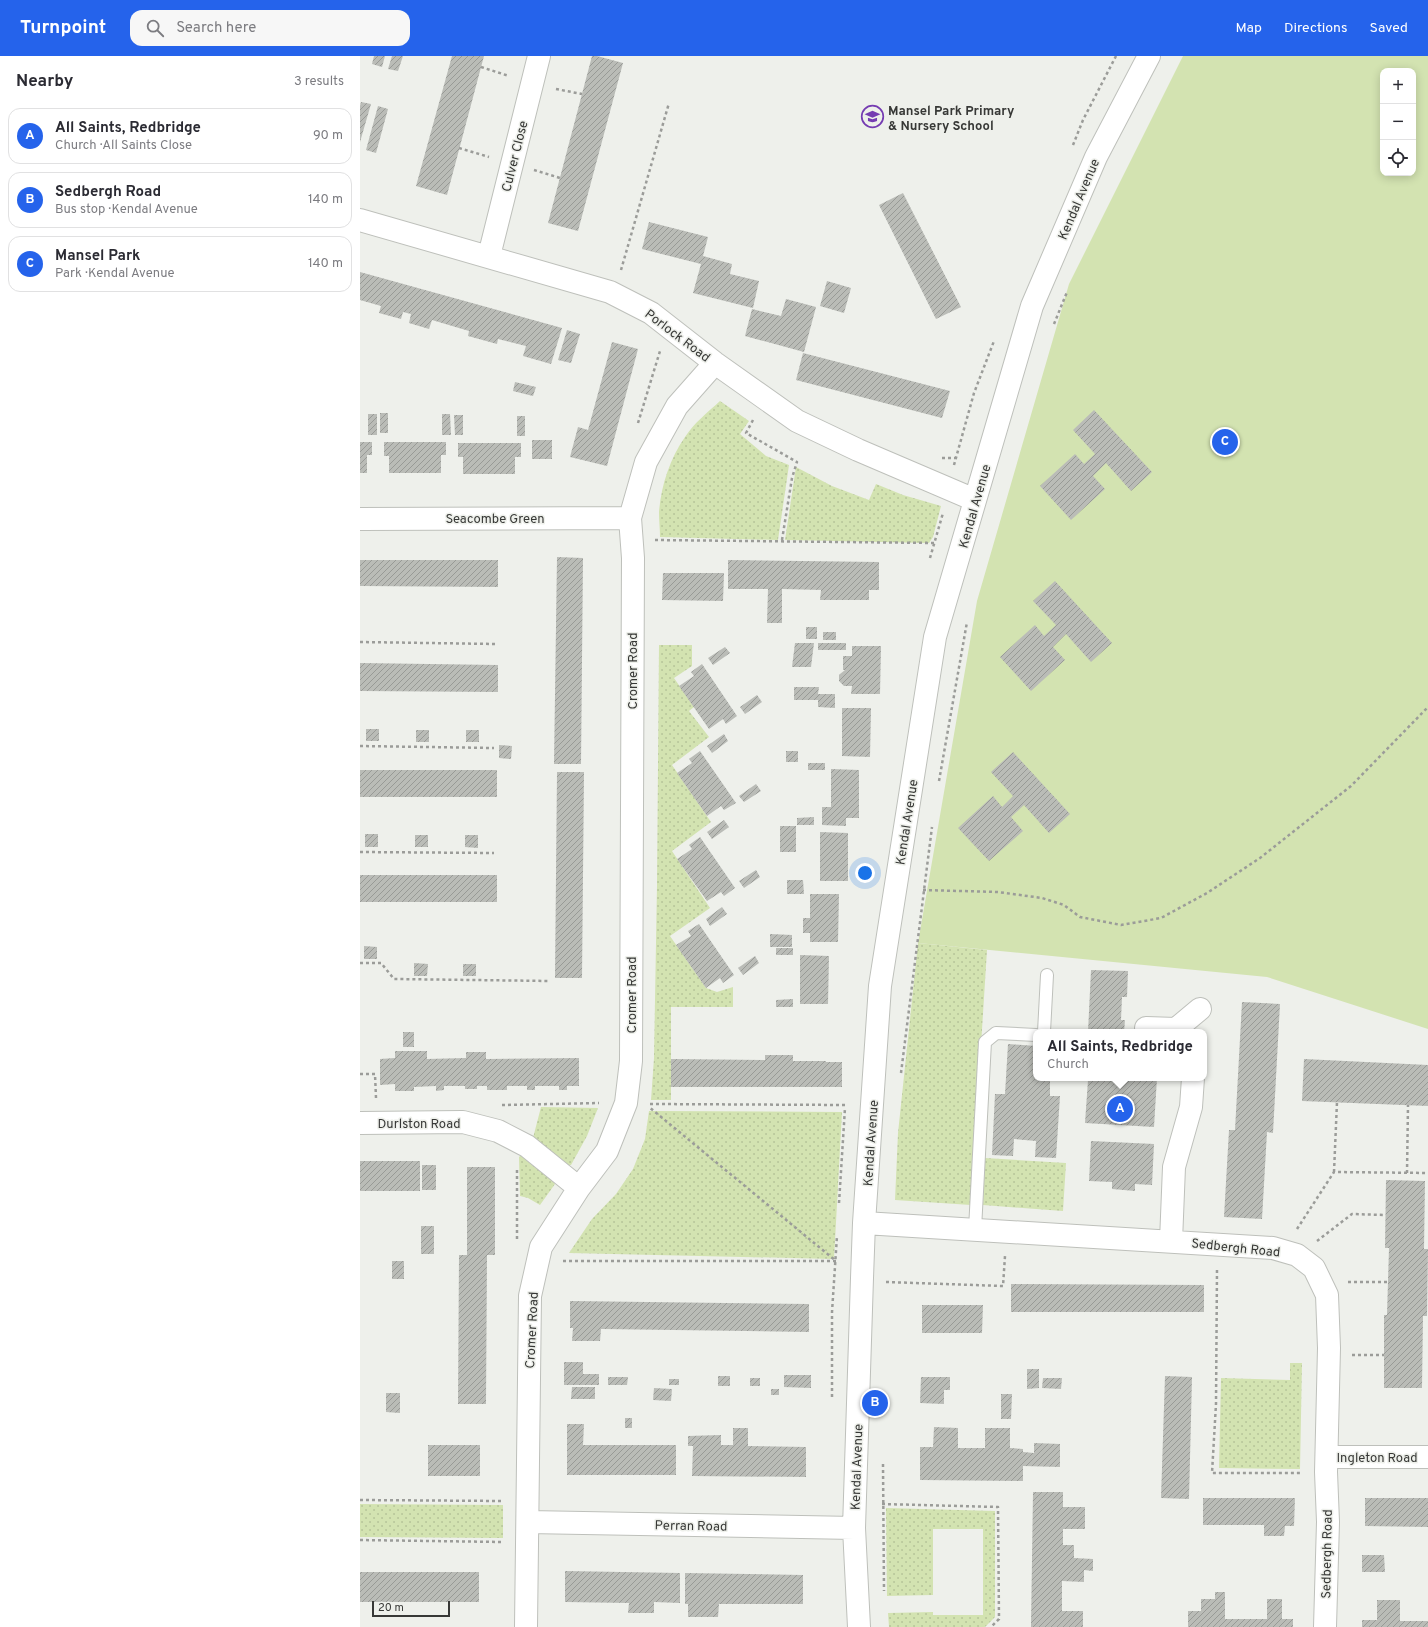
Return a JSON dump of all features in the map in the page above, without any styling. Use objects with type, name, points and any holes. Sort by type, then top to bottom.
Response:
[{"type":"street","name":"Culver Close","points":[[489,256],[539,56]]},
{"type":"street","name":"Kendal Avenue","points":[[858,1627],[854,1528],[864,1223],[880,986],[935,637],[1032,306],[1096,157],[1149,56]]},
{"type":"street","name":"Porlock Road","points":[[360,220],[610,292],[650,312],[715,363],[797,421],[858,450],[975,500]]},
{"type":"street","name":"Cromer Road","points":[[526,1627],[530,1296],[541,1247],[578,1188],[607,1151],[626,1103],[631,1061],[633,558],[630,518],[646,462],[677,406],[715,363]]},
{"type":"street","name":"Seacombe Green","points":[[360,519],[630,518]]},
{"type":"street","points":[[1178,1029],[1200,1009]]},
{"type":"street","points":[[1146,1028],[1162,1029]]},
{"type":"street","points":[[1171,1241],[1174,1167],[1192,1107],[1192,1081]]},
{"type":"street","name":"Durlston Road","points":[[360,1123],[462,1122],[498,1131],[527,1146],[578,1188]]},
{"type":"street","name":"Sedbergh Road","points":[[864,1223],[1273,1248],[1297,1255],[1314,1268],[1327,1295],[1328,1309],[1329,1348],[1326,1472],[1328,1522],[1325,1627]]},
{"type":"street","name":"Ingleton Road","points":[[1327,1457],[1428,1457]]},
{"type":"street","name":"Perran Road","points":[[528,1522],[854,1528]]},
{"type":"lane","points":[[1044,1029],[1047,975]]},
{"type":"lane","points":[[975,1229],[985,1042],[996,1033],[1033,1035]]},
{"type":"path","points":[[619,276],[669,103]]},
{"type":"path","points":[[1053,327],[1068,290]]},
{"type":"path","points":[[753,419],[746,433],[797,462],[792,478],[782,540]]},
{"type":"path","points":[[939,784],[968,616]]},
{"type":"path","points":[[360,642],[496,644]]},
{"type":"path","points":[[924,890],[998,892],[1042,898],[1064,905],[1080,918],[1121,925],[1161,918],[1207,893],[1272,848],[1351,786],[1428,707]]},
{"type":"path","points":[[360,746],[494,748]]},
{"type":"path","points":[[900,1078],[932,823]]},
{"type":"path","points":[[360,852],[494,853]]},
{"type":"path","points":[[360,963],[381,963],[394,979],[550,980]]},
{"type":"path","points":[[360,1074],[375,1074],[376,1103]]},
{"type":"path","points":[[1297,1229],[1334,1172],[1337,1102]]},
{"type":"path","points":[[538,1260],[836,1262],[646,1104],[846,1105]]},
{"type":"path","points":[[1407,1173],[1408,1105]]},
{"type":"path","points":[[517,1163],[517,1246]]},
{"type":"path","points":[[841,1164],[868,1167]]},
{"type":"path","points":[[1334,1172],[1428,1173]]},
{"type":"path","points":[[1316,1241],[1352,1214],[1385,1215]]},
{"type":"path","points":[[886,1282],[1004,1286],[1006,1231]]},
{"type":"path","points":[[1217,1244],[1216,1404],[1212,1473],[1304,1473]]},
{"type":"path","points":[[886,1278],[886,1289]]},
{"type":"path","points":[[1345,1282],[1388,1282]]},
{"type":"path","points":[[1348,1355],[1384,1355]]},
{"type":"path","points":[[883,1459],[882,1504],[884,1596]]},
{"type":"path","points":[[360,1500],[528,1522]]},
{"type":"path","points":[[855,1503],[998,1507],[999,1619],[991,1627]]},
{"type":"path","points":[[360,1540],[528,1522]]},
{"type":"green space","points":[[1183,56],[1428,56],[1428,1029],[1267,977],[918,943],[977,601],[1069,284]]},
{"type":"green space","points":[[720,401],[749,421],[740,434],[766,456],[789,465],[778,540],[660,537],[660,502],[664,482],[671,463],[680,445],[689,432],[701,418]]},
{"type":"green space","points":[[796,467],[832,486],[869,500],[876,484],[903,495],[941,506],[933,537],[929,543],[785,540]]},
{"type":"green space","points":[[659,645],[692,645],[692,666],[674,678],[694,707],[689,711],[709,737],[672,765],[711,822],[672,851],[710,908],[670,936],[706,988],[717,992],[733,987],[733,1007],[671,1007],[671,1100],[651,1100],[654,1058]]},
{"type":"green space","points":[[918,943],[987,950],[971,1205],[895,1200],[898,1133]]},
{"type":"green space","points":[[541,1107],[598,1108],[587,1136],[571,1165],[565,1165],[533,1138]]},
{"type":"green space","points":[[649,1111],[842,1112],[834,1259],[569,1253],[592,1219],[616,1194],[633,1169],[645,1139]]},
{"type":"green space","points":[[522,1154],[546,1172],[555,1184],[540,1205],[528,1198],[520,1196],[519,1157]]},
{"type":"green space","points":[[985,1158],[1066,1163],[1063,1211],[983,1205]]},
{"type":"green space","points":[[1290,1363],[1302,1363],[1300,1469],[1219,1468],[1221,1378],[1290,1380]]},
{"type":"green space","points":[[360,1504],[503,1505],[503,1538],[360,1537]]},
{"type":"green space","points":[[886,1508],[995,1511],[995,1617],[985,1627],[889,1627],[888,1613],[933,1612],[933,1615],[983,1615],[983,1529],[933,1529],[933,1595],[887,1596]]},
{"type":"building","points":[[374,56],[385,56],[382,67],[372,64]]},
{"type":"building","points":[[392,56],[403,56],[398,71],[388,69]]},
{"type":"building","points":[[452,56],[484,56],[447,195],[416,186]]},
{"type":"building","points":[[592,56],[623,63],[578,231],[548,223]]},
{"type":"building","points":[[361,102],[371,104],[360,142],[360,106]]},
{"type":"building","points":[[378,106],[388,109],[376,153],[366,150]]},
{"type":"building","points":[[903,193],[961,307],[936,319],[879,205]]},
{"type":"building","points":[[649,222],[708,237],[703,256],[732,264],[730,274],[759,281],[753,308],[693,293],[701,264],[642,249]]},
{"type":"building","points":[[360,272],[562,328],[551,364],[523,356],[526,346],[498,339],[497,344],[468,336],[469,331],[432,320],[429,329],[409,323],[411,314],[403,312],[401,319],[379,313],[381,306],[360,300]]},
{"type":"building","points":[[827,281],[851,288],[844,313],[820,306]]},
{"type":"building","points":[[786,299],[816,307],[804,352],[745,336],[752,309],[781,316]]},
{"type":"building","points":[[567,330],[580,334],[571,363],[558,360]]},
{"type":"building","points":[[612,342],[638,349],[607,466],[570,457],[578,427],[588,430]]},
{"type":"building","points":[[803,353],[950,391],[942,418],[796,380]]},
{"type":"building","points":[[515,382],[536,387],[533,396],[513,391]]},
{"type":"building","points":[[1094,410],[1152,472],[1131,491],[1106,463],[1093,476],[1105,489],[1071,520],[1040,486],[1075,454],[1084,464],[1095,454],[1073,430]]},
{"type":"building","points":[[380,413],[388,413],[388,433],[380,433]]},
{"type":"building","points":[[368,414],[377,414],[377,435],[368,435]]},
{"type":"building","points":[[442,414],[450,414],[451,435],[442,435]]},
{"type":"building","points":[[454,415],[463,415],[463,435],[455,435]]},
{"type":"building","points":[[517,416],[525,416],[525,436],[517,436]]},
{"type":"building","points":[[532,440],[552,440],[552,459],[532,459]]},
{"type":"building","points":[[360,442],[372,442],[372,455],[367,455],[367,473],[360,473]]},
{"type":"building","points":[[384,442],[446,442],[446,455],[441,455],[441,473],[389,473],[389,456],[384,456]]},
{"type":"building","points":[[458,443],[521,443],[521,457],[515,457],[515,474],[463,474],[463,457],[458,457]]},
{"type":"building","points":[[557,557],[583,558],[581,764],[554,764]]},
{"type":"building","points":[[360,560],[498,560],[498,587],[360,586]]},
{"type":"building","points":[[728,560],[879,562],[879,590],[869,590],[869,600],[820,600],[821,590],[782,589],[782,623],[767,623],[768,589],[728,589]]},
{"type":"building","points":[[663,573],[724,573],[723,601],[662,600]]},
{"type":"building","points":[[1055,581],[1112,643],[1091,662],[1066,634],[1053,647],[1065,660],[1031,691],[1000,657],[1035,625],[1044,636],[1056,625],[1033,601]]},
{"type":"building","points":[[806,627],[817,627],[817,639],[806,639]]},
{"type":"building","points":[[823,632],[836,632],[836,640],[823,640]]},
{"type":"building","points":[[795,643],[814,643],[811,667],[792,667]]},
{"type":"building","points":[[818,643],[846,643],[846,650],[818,650]]},
{"type":"building","points":[[852,646],[881,646],[880,694],[851,694],[852,686],[844,686],[839,681],[839,675],[845,670],[843,670],[843,656],[852,656]]},
{"type":"building","points":[[725,647],[730,653],[713,665],[708,658]]},
{"type":"building","points":[[360,663],[498,665],[498,692],[360,691]]},
{"type":"building","points":[[702,664],[737,716],[726,724],[723,719],[709,729],[679,686],[694,676],[691,672]]},
{"type":"building","points":[[794,687],[819,687],[818,694],[835,694],[835,708],[818,707],[818,700],[794,700]]},
{"type":"building","points":[[757,695],[762,702],[745,714],[740,707]]},
{"type":"building","points":[[842,708],[871,708],[870,757],[842,756]]},
{"type":"building","points":[[366,729],[379,729],[379,741],[366,741]]},
{"type":"building","points":[[416,730],[429,730],[429,742],[416,742]]},
{"type":"building","points":[[466,730],[479,730],[479,742],[466,742]]},
{"type":"building","points":[[724,734],[728,741],[712,753],[707,746]]},
{"type":"building","points":[[499,745],[512,746],[511,759],[499,758]]},
{"type":"building","points":[[700,751],[736,803],[724,810],[721,806],[707,816],[677,773],[692,763],[689,759]]},
{"type":"building","points":[[786,751],[798,751],[798,762],[786,762]]},
{"type":"building","points":[[1013,752],[1070,814],[1049,833],[1024,805],[1011,817],[1023,831],[989,861],[958,828],[993,796],[1002,807],[1013,796],[991,772]]},
{"type":"building","points":[[808,763],[825,763],[825,770],[808,770]]},
{"type":"building","points":[[831,769],[859,770],[859,818],[846,818],[846,826],[822,825],[822,807],[831,807]]},
{"type":"building","points":[[360,770],[497,770],[497,797],[360,797]]},
{"type":"building","points":[[557,772],[584,772],[582,978],[555,978]]},
{"type":"building","points":[[756,784],[761,791],[744,802],[739,796]]},
{"type":"building","points":[[814,817],[814,825],[797,825],[797,818]]},
{"type":"building","points":[[724,820],[729,827],[712,839],[707,832]]},
{"type":"building","points":[[780,826],[796,826],[796,852],[780,852]]},
{"type":"building","points":[[820,832],[848,833],[848,881],[820,881]]},
{"type":"building","points":[[365,834],[378,834],[378,847],[365,847]]},
{"type":"building","points":[[415,835],[428,835],[428,847],[415,847]]},
{"type":"building","points":[[465,835],[478,835],[478,848],[465,847]]},
{"type":"building","points":[[700,837],[735,888],[724,896],[721,892],[707,901],[677,859],[692,849],[689,845]]},
{"type":"building","points":[[756,870],[760,877],[744,888],[739,881]]},
{"type":"building","points":[[360,875],[497,875],[497,902],[360,902]]},
{"type":"building","points":[[787,880],[803,880],[804,894],[787,894]]},
{"type":"building","points":[[810,894],[839,894],[838,942],[810,942],[810,933],[803,933],[803,918],[810,918]]},
{"type":"building","points":[[722,907],[727,914],[710,926],[706,919]]},
{"type":"building","points":[[699,924],[734,975],[723,983],[720,978],[706,988],[676,945],[691,936],[688,931]]},
{"type":"building","points":[[770,934],[792,935],[792,947],[770,947]]},
{"type":"building","points":[[364,946],[377,947],[377,959],[364,959]]},
{"type":"building","points":[[776,948],[793,948],[793,955],[776,955]]},
{"type":"building","points":[[800,955],[829,956],[828,1004],[800,1004]]},
{"type":"building","points":[[755,956],[759,963],[743,975],[738,968]]},
{"type":"building","points":[[414,963],[428,964],[427,976],[414,976]]},
{"type":"building","points":[[463,964],[476,964],[476,976],[463,976]]},
{"type":"building","points":[[1091,970],[1128,971],[1127,997],[1122,997],[1121,1020],[1125,1020],[1124,1029],[1088,1029]]},
{"type":"building","points":[[793,999],[793,1007],[776,1007],[776,1000]]},
{"type":"building","points":[[1242,1002],[1280,1004],[1273,1133],[1267,1132],[1262,1219],[1224,1217],[1229,1130],[1235,1130]]},
{"type":"building","points":[[403,1032],[414,1032],[414,1047],[403,1047]]},
{"type":"building","points":[[1008,1044],[1033,1046],[1033,1081],[1050,1081],[1050,1096],[1060,1096],[1056,1158],[1035,1157],[1036,1141],[1014,1139],[1013,1156],[992,1155],[995,1094],[1005,1094]]},
{"type":"building","points":[[395,1051],[427,1051],[427,1059],[466,1058],[466,1052],[486,1052],[486,1059],[579,1058],[579,1086],[567,1086],[567,1090],[559,1090],[559,1086],[535,1086],[535,1090],[527,1090],[527,1086],[507,1086],[507,1090],[487,1090],[487,1086],[477,1086],[477,1089],[465,1089],[465,1086],[444,1086],[444,1090],[436,1091],[436,1086],[414,1087],[414,1091],[395,1091],[395,1084],[380,1085],[380,1059],[395,1058]]},
{"type":"building","points":[[765,1055],[793,1055],[793,1061],[842,1062],[842,1087],[671,1087],[671,1059],[765,1060]]},
{"type":"building","points":[[1304,1059],[1428,1065],[1428,1106],[1302,1101]]},
{"type":"building","points":[[1088,1081],[1157,1081],[1154,1127],[1085,1123]]},
{"type":"building","points":[[1091,1141],[1154,1144],[1152,1185],[1135,1184],[1135,1191],[1112,1189],[1112,1182],[1089,1181]]},
{"type":"building","points":[[360,1161],[420,1161],[420,1191],[360,1191]]},
{"type":"building","points":[[422,1165],[436,1165],[436,1190],[422,1190]]},
{"type":"building","points":[[467,1167],[495,1167],[495,1255],[487,1255],[486,1404],[458,1404],[459,1255],[467,1255]]},
{"type":"building","points":[[1386,1180],[1425,1181],[1424,1249],[1428,1249],[1427,1316],[1423,1316],[1422,1388],[1384,1388],[1384,1315],[1387,1315],[1389,1248],[1385,1248]]},
{"type":"building","points":[[421,1226],[434,1226],[434,1254],[421,1254]]},
{"type":"building","points":[[392,1261],[404,1261],[404,1279],[392,1279]]},
{"type":"building","points":[[1011,1284],[1204,1285],[1204,1312],[1011,1312]]},
{"type":"building","points":[[570,1301],[809,1304],[809,1332],[601,1329],[600,1341],[572,1341],[573,1328],[570,1328]]},
{"type":"building","points":[[922,1305],[983,1305],[982,1333],[922,1333]]},
{"type":"building","points":[[564,1362],[583,1362],[583,1374],[599,1374],[599,1385],[564,1385]]},
{"type":"building","points":[[1027,1369],[1039,1369],[1039,1388],[1027,1389]]},
{"type":"building","points":[[784,1375],[811,1375],[811,1388],[784,1387]]},
{"type":"building","points":[[718,1376],[730,1376],[730,1386],[718,1386]]},
{"type":"building","points":[[1165,1376],[1192,1377],[1189,1499],[1161,1498]]},
{"type":"building","points":[[608,1377],[628,1377],[627,1385],[608,1385]]},
{"type":"building","points":[[921,1377],[950,1377],[950,1390],[944,1390],[944,1404],[920,1403]]},
{"type":"building","points":[[750,1378],[760,1378],[760,1386],[750,1386]]},
{"type":"building","points":[[1043,1378],[1062,1378],[1061,1389],[1042,1388]]},
{"type":"building","points":[[669,1379],[679,1379],[679,1385],[669,1385]]},
{"type":"building","points":[[572,1387],[595,1387],[595,1399],[571,1399]]},
{"type":"building","points":[[654,1388],[672,1389],[671,1401],[653,1400]]},
{"type":"building","points":[[771,1389],[779,1389],[779,1395],[771,1395]]},
{"type":"building","points":[[386,1393],[400,1393],[400,1413],[386,1412]]},
{"type":"building","points":[[1001,1394],[1012,1394],[1011,1419],[1001,1419]]},
{"type":"building","points":[[625,1418],[632,1418],[632,1428],[625,1428]]},
{"type":"building","points":[[567,1424],[584,1424],[583,1445],[676,1445],[676,1475],[567,1475]]},
{"type":"building","points":[[934,1427],[958,1428],[958,1448],[985,1448],[985,1428],[1010,1428],[1010,1448],[1023,1449],[1023,1452],[1034,1453],[1034,1443],[1060,1444],[1060,1467],[1023,1466],[1023,1481],[920,1480],[920,1447],[933,1447]]},
{"type":"building","points":[[733,1428],[748,1428],[748,1446],[806,1447],[806,1477],[692,1476],[693,1446],[688,1446],[688,1436],[721,1435],[721,1445],[733,1445]]},
{"type":"building","points":[[428,1445],[480,1445],[480,1476],[428,1476]]},
{"type":"building","points":[[1033,1492],[1063,1492],[1063,1507],[1085,1507],[1085,1529],[1063,1529],[1063,1545],[1074,1545],[1074,1558],[1093,1559],[1093,1571],[1084,1570],[1084,1582],[1062,1581],[1062,1611],[1083,1611],[1083,1627],[1031,1627]]},
{"type":"building","points":[[1203,1498],[1295,1498],[1294,1526],[1285,1526],[1284,1536],[1264,1536],[1264,1525],[1203,1525]]},
{"type":"building","points":[[1365,1498],[1428,1498],[1428,1527],[1365,1526]]},
{"type":"building","points":[[1362,1555],[1384,1555],[1385,1572],[1362,1572]]},
{"type":"building","points":[[565,1571],[680,1573],[680,1603],[654,1602],[654,1613],[628,1613],[629,1603],[565,1602]]},
{"type":"building","points":[[360,1572],[479,1572],[479,1602],[360,1602]]},
{"type":"building","points":[[685,1573],[803,1575],[803,1604],[719,1604],[718,1617],[688,1617],[688,1604],[685,1604]]},
{"type":"building","points":[[1215,1592],[1225,1592],[1225,1619],[1267,1619],[1267,1599],[1282,1599],[1282,1619],[1293,1619],[1293,1627],[1188,1627],[1188,1611],[1201,1611],[1201,1599],[1215,1599]]},
{"type":"building","points":[[1377,1600],[1400,1600],[1400,1621],[1428,1621],[1428,1627],[1362,1627],[1362,1620],[1377,1620]]},
{"type":"place","name":"Mansel Park Primary & Nursery School","points":[[873,117]]},
{"type":"place","name":"Mansel Park","points":[[1225,442]]},
{"type":"place","name":"All Saints, Redbridge","points":[[1120,1109]]},
{"type":"place","name":"Sedbergh Road","points":[[875,1403]]}]
